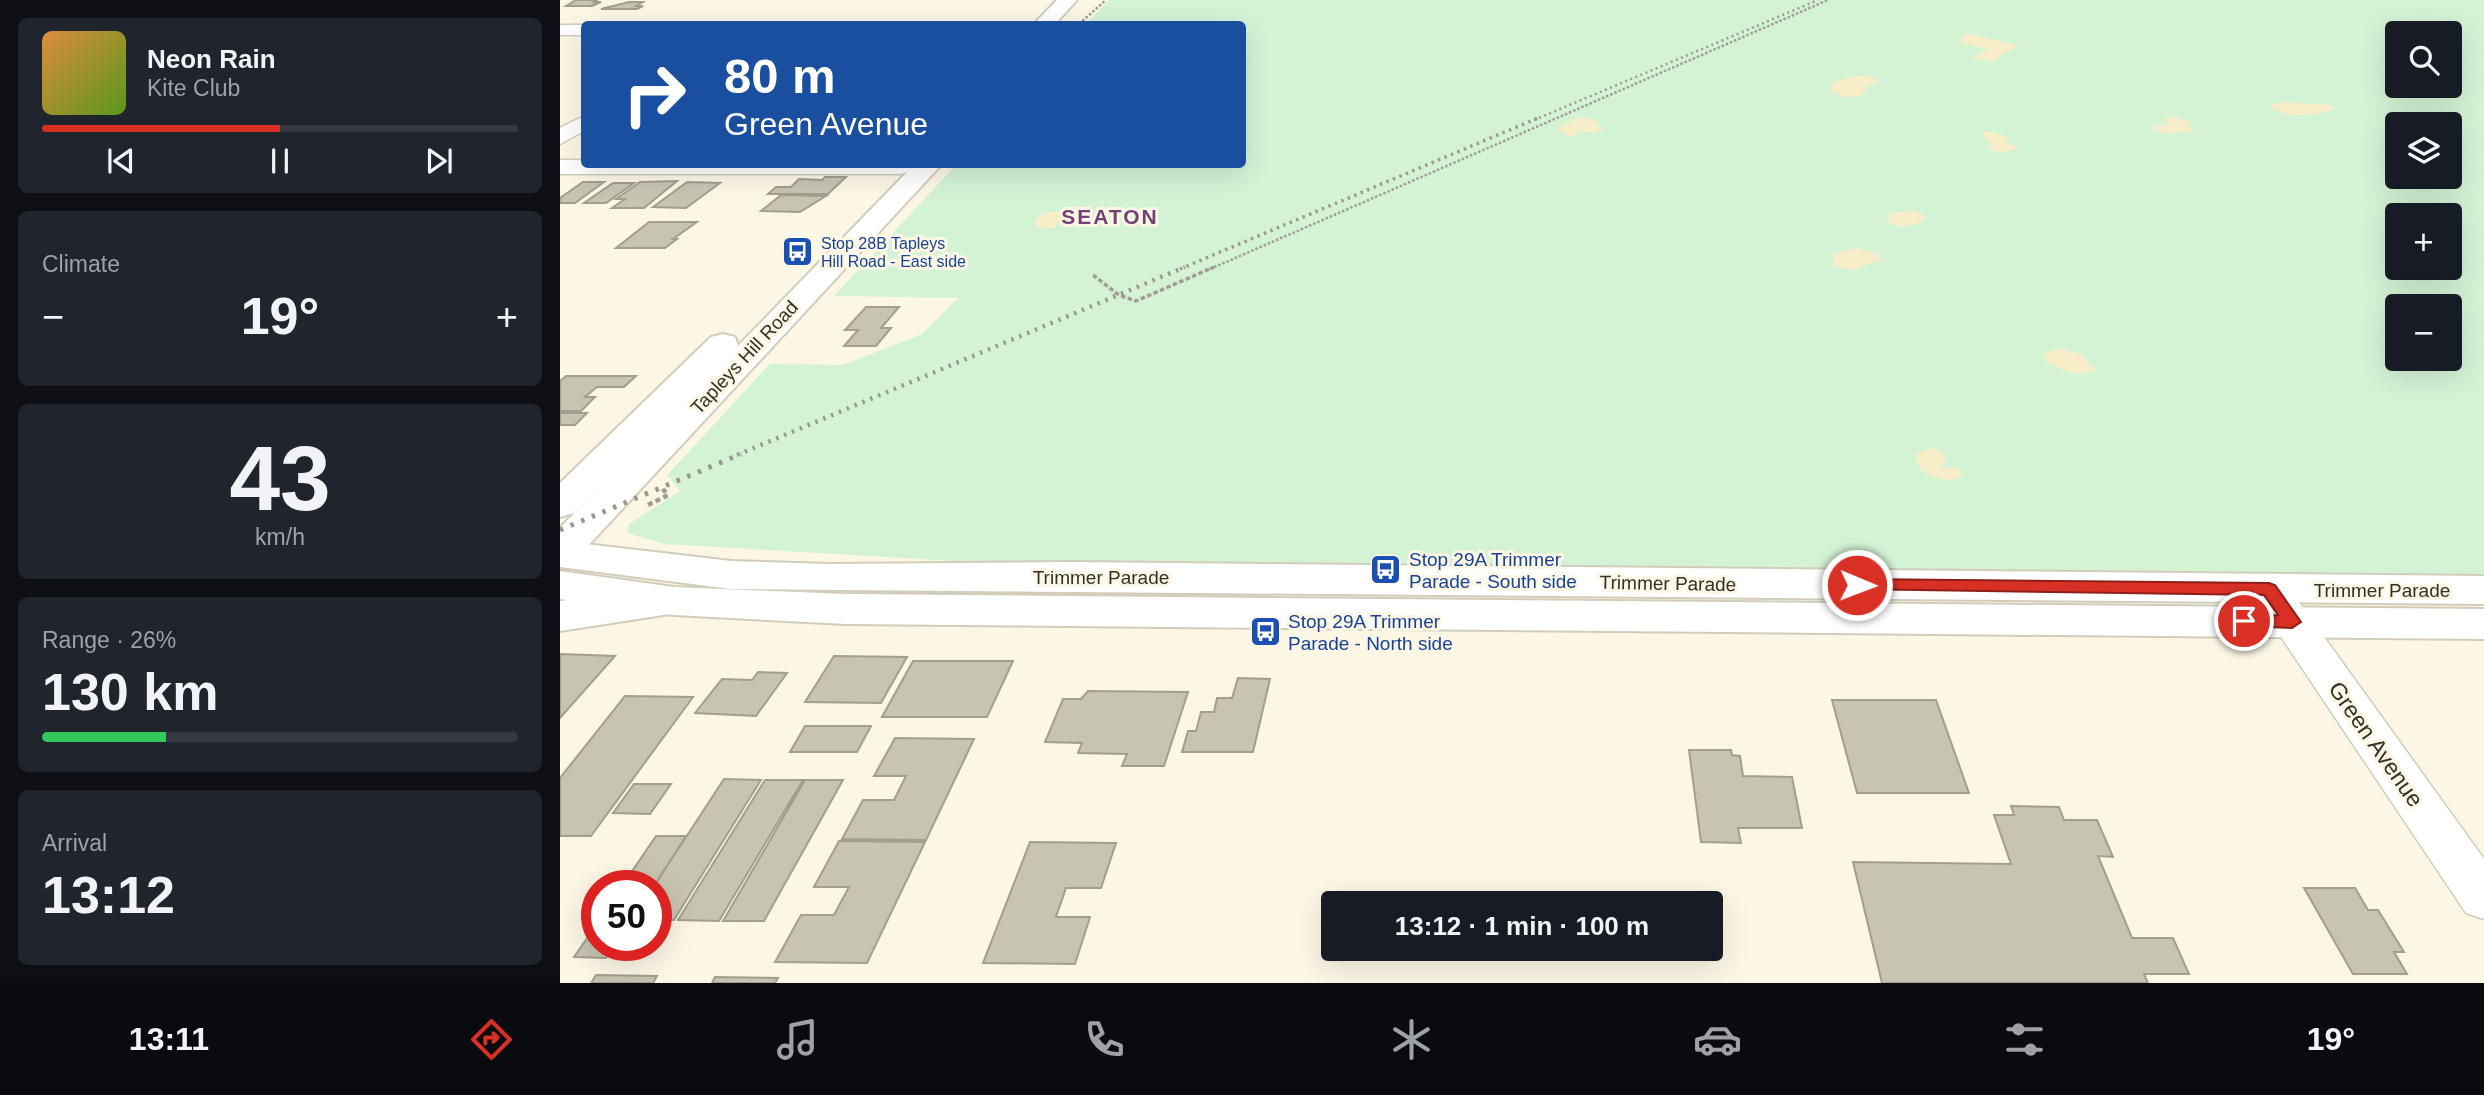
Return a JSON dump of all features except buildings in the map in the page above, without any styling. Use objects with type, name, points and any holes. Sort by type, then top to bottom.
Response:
[{"type":"main road","points":[[1047,21],[1068,0]]},
{"type":"main road","points":[[1070,21],[1090,0]]},
{"type":"main road","name":"Tapleys Hill Road","points":[[568,492],[908,168]]},
{"type":"main road","name":"Tapleys Hill Road","points":[[560,553],[908,168]]},
{"type":"main road","name":"Trimmer Parade","points":[[560,553],[731,575],[831,578],[1073,576],[2280,606],[2484,624]]},
{"type":"main road","name":"Trimmer Parade","points":[[560,585],[674,601],[845,609],[2280,606],[2484,590]]},
{"type":"main road","points":[[560,616],[674,601]]},
{"type":"street","points":[[560,30],[581,30]]},
{"type":"street","points":[[560,137],[581,124]]},
{"type":"street","points":[[560,167],[581,167]]},
{"type":"street","name":"Green Avenue","points":[[2280,606],[2484,898]]},
{"type":"path","points":[[1082,21],[1106,0]]},
{"type":"path","points":[[1093,275],[1119,295],[1136,301],[1828,0]]},
{"type":"green space","points":[[1109,0],[2484,0],[2484,575],[955,561],[664,544],[627,533],[629,524],[680,491],[667,475],[770,364],[843,365],[922,334],[958,298],[834,296],[953,168],[1246,168],[1246,21],[1089,21]]},
{"type":"sand","points":[[1971,34],[2017,45],[1995,62],[1971,58],[1988,49],[1957,42],[1963,39],[1962,35]]},
{"type":"sand","points":[[1855,76],[1874,77],[1878,82],[1868,86],[1864,94],[1855,97],[1842,96],[1830,89],[1834,82]]},
{"type":"sand","points":[[2284,102],[2335,107],[2332,111],[2291,115],[2269,105]]},
{"type":"sand","points":[[1580,117],[1594,119],[1603,129],[1592,133],[1578,131],[1577,136],[1568,136],[1556,129]]},
{"type":"sand","points":[[2173,117],[2189,121],[2193,131],[2167,134],[2152,129],[2155,125],[2169,125],[2164,119]]},
{"type":"sand","points":[[1985,131],[2008,136],[2005,141],[2019,148],[2002,152],[1989,150],[1990,142],[1981,134]]},
{"type":"sand","points":[[1073,206],[1081,207],[1083,211],[1061,217],[1055,228],[1036,227],[1035,221],[1045,212],[1058,212]]},
{"type":"sand","points":[[1891,213],[1921,213],[1925,219],[1906,226],[1887,220]]},
{"type":"sand","points":[[1858,248],[1878,254],[1881,260],[1853,270],[1833,266],[1833,254]]},
{"type":"sand","points":[[2061,348],[2082,355],[2095,370],[2069,372],[2044,360],[2046,352]]},
{"type":"sand","points":[[1931,448],[1947,456],[1941,467],[1957,468],[1963,475],[1949,480],[1926,473],[1920,467],[1916,454]]},
{"type":"railway","points":[[1534,120],[1818,0]]},
{"type":"railway","points":[[1180,269],[1538,118]]},
{"type":"railway","points":[[737,455],[1185,267]]},
{"type":"railway","points":[[560,530],[741,454]]},
{"type":"place","name":"Stop 28B Tapleys Hill Road - East side","points":[[798,252]]},
{"type":"place","name":"Stop 29A Trimmer Parade - South side","points":[[1386,570]]},
{"type":"place","name":"Stop 29A Trimmer Parade - North side","points":[[1265,632]]},
{"type":"district","name":"SEATON","points":[[1110,217]]},
{"type":"route","points":[[1857,585],[2269,589],[2292,622],[2244,621]]}]
